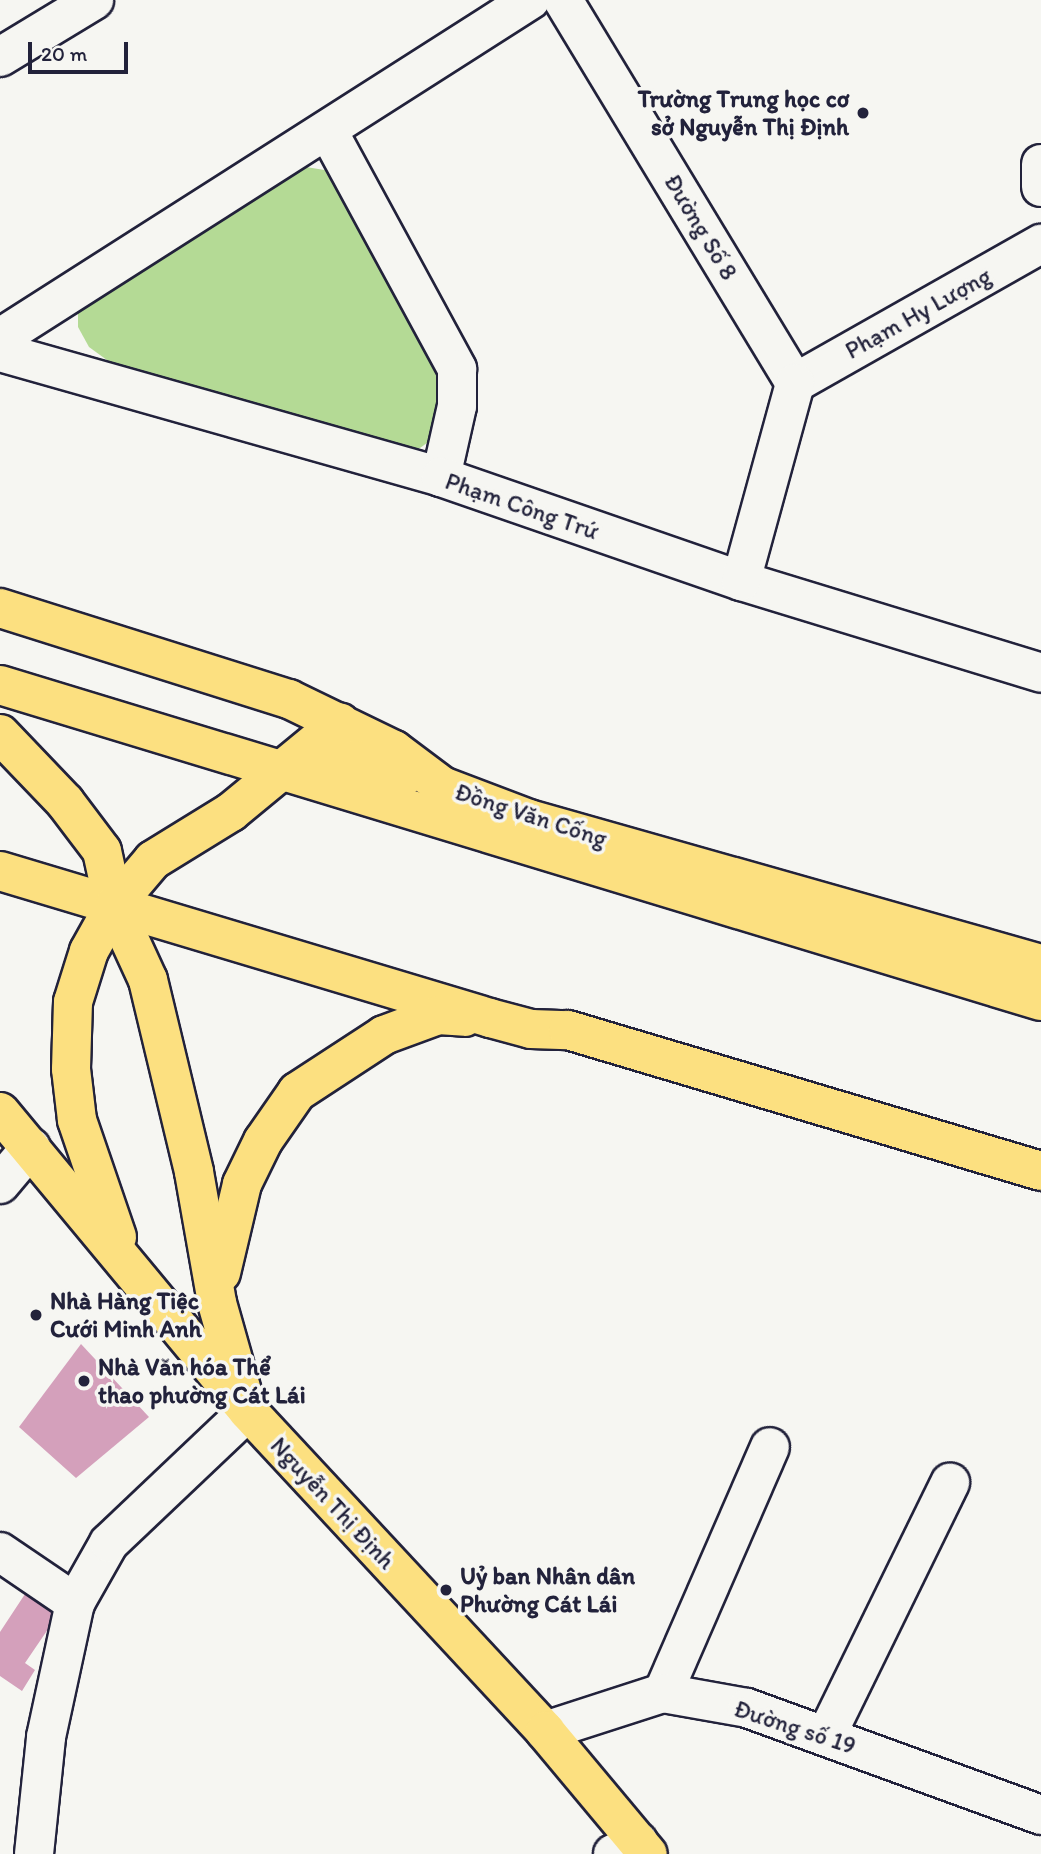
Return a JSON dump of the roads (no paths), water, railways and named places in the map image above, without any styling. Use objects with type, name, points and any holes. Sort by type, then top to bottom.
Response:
[{"type":"main road","name":"Đồng Văn Cống","points":[[0,608],[289,699],[394,750],[442,786],[526,832],[1041,1001]]},
{"type":"main road","name":"Đồng Văn Cống","points":[[0,685],[362,798],[526,832],[1041,964]]},
{"type":"main road","points":[[124,1259],[77,1120],[71,1069],[74,1002],[89,951],[114,906],[153,860],[191,832],[231,812],[282,773],[340,722]]},
{"type":"main road","points":[[0,734],[65,802],[102,851],[114,906],[148,980],[194,1172],[217,1303],[248,1411]]},
{"type":"main road","points":[[282,773],[356,760],[442,786]]},
{"type":"main road","points":[[231,812],[299,801],[362,798]]},
{"type":"main road","points":[[0,871],[490,1018],[531,1029],[568,1030],[1041,1171]]},
{"type":"main road","points":[[217,1303],[228,1231],[242,1184],[263,1141],[297,1092],[384,1035],[438,1015],[490,1018]]},
{"type":"main road","points":[[531,1029],[552,1053],[1041,1192]]},
{"type":"main road","name":"Nguyễn Thị Định","points":[[0,1112],[248,1411],[545,1731],[633,1850]]},
{"type":"street","points":[[0,57],[94,0]]},
{"type":"street","points":[[0,338],[530,0]]},
{"type":"street","name":"Đường Số 8","points":[[563,0],[795,383]]},
{"type":"street","points":[[328,131],[457,369],[457,406],[441,477]]},
{"type":"street","points":[[1041,164],[1041,187]]},
{"type":"street","name":"Phạm Hy Lượng","points":[[795,383],[1041,244]]},
{"type":"street","name":"Phạm Công Trứ","points":[[0,352],[441,477],[741,581],[1040,667]]},
{"type":"street","points":[[741,581],[795,383]]},
{"type":"street","points":[[0,1184],[30,1147]]},
{"type":"street","points":[[33,1854],[46,1737],[75,1603],[109,1543],[248,1411]]},
{"type":"street","points":[[663,1693],[770,1447]]},
{"type":"street","points":[[827,1734],[950,1483]]},
{"type":"street","points":[[0,1552],[75,1603]]},
{"type":"street","name":"Đường số 19","points":[[545,1731],[663,1693],[747,1708],[827,1734],[1041,1815]]},
{"type":"place","name":"Trường Trung học cơ sở Nguyễn Thị Định","points":[[863,113]]},
{"type":"place","name":"Nhà Hàng Tiệc Cưới Minh Anh","points":[[36,1315]]},
{"type":"place","name":"Nhà Văn hóa Thể thao phường Cát Lái","points":[[84,1381]]},
{"type":"place","name":"Uỷ ban Nhân dân Phường Cát Lái","points":[[446,1590]]}]
